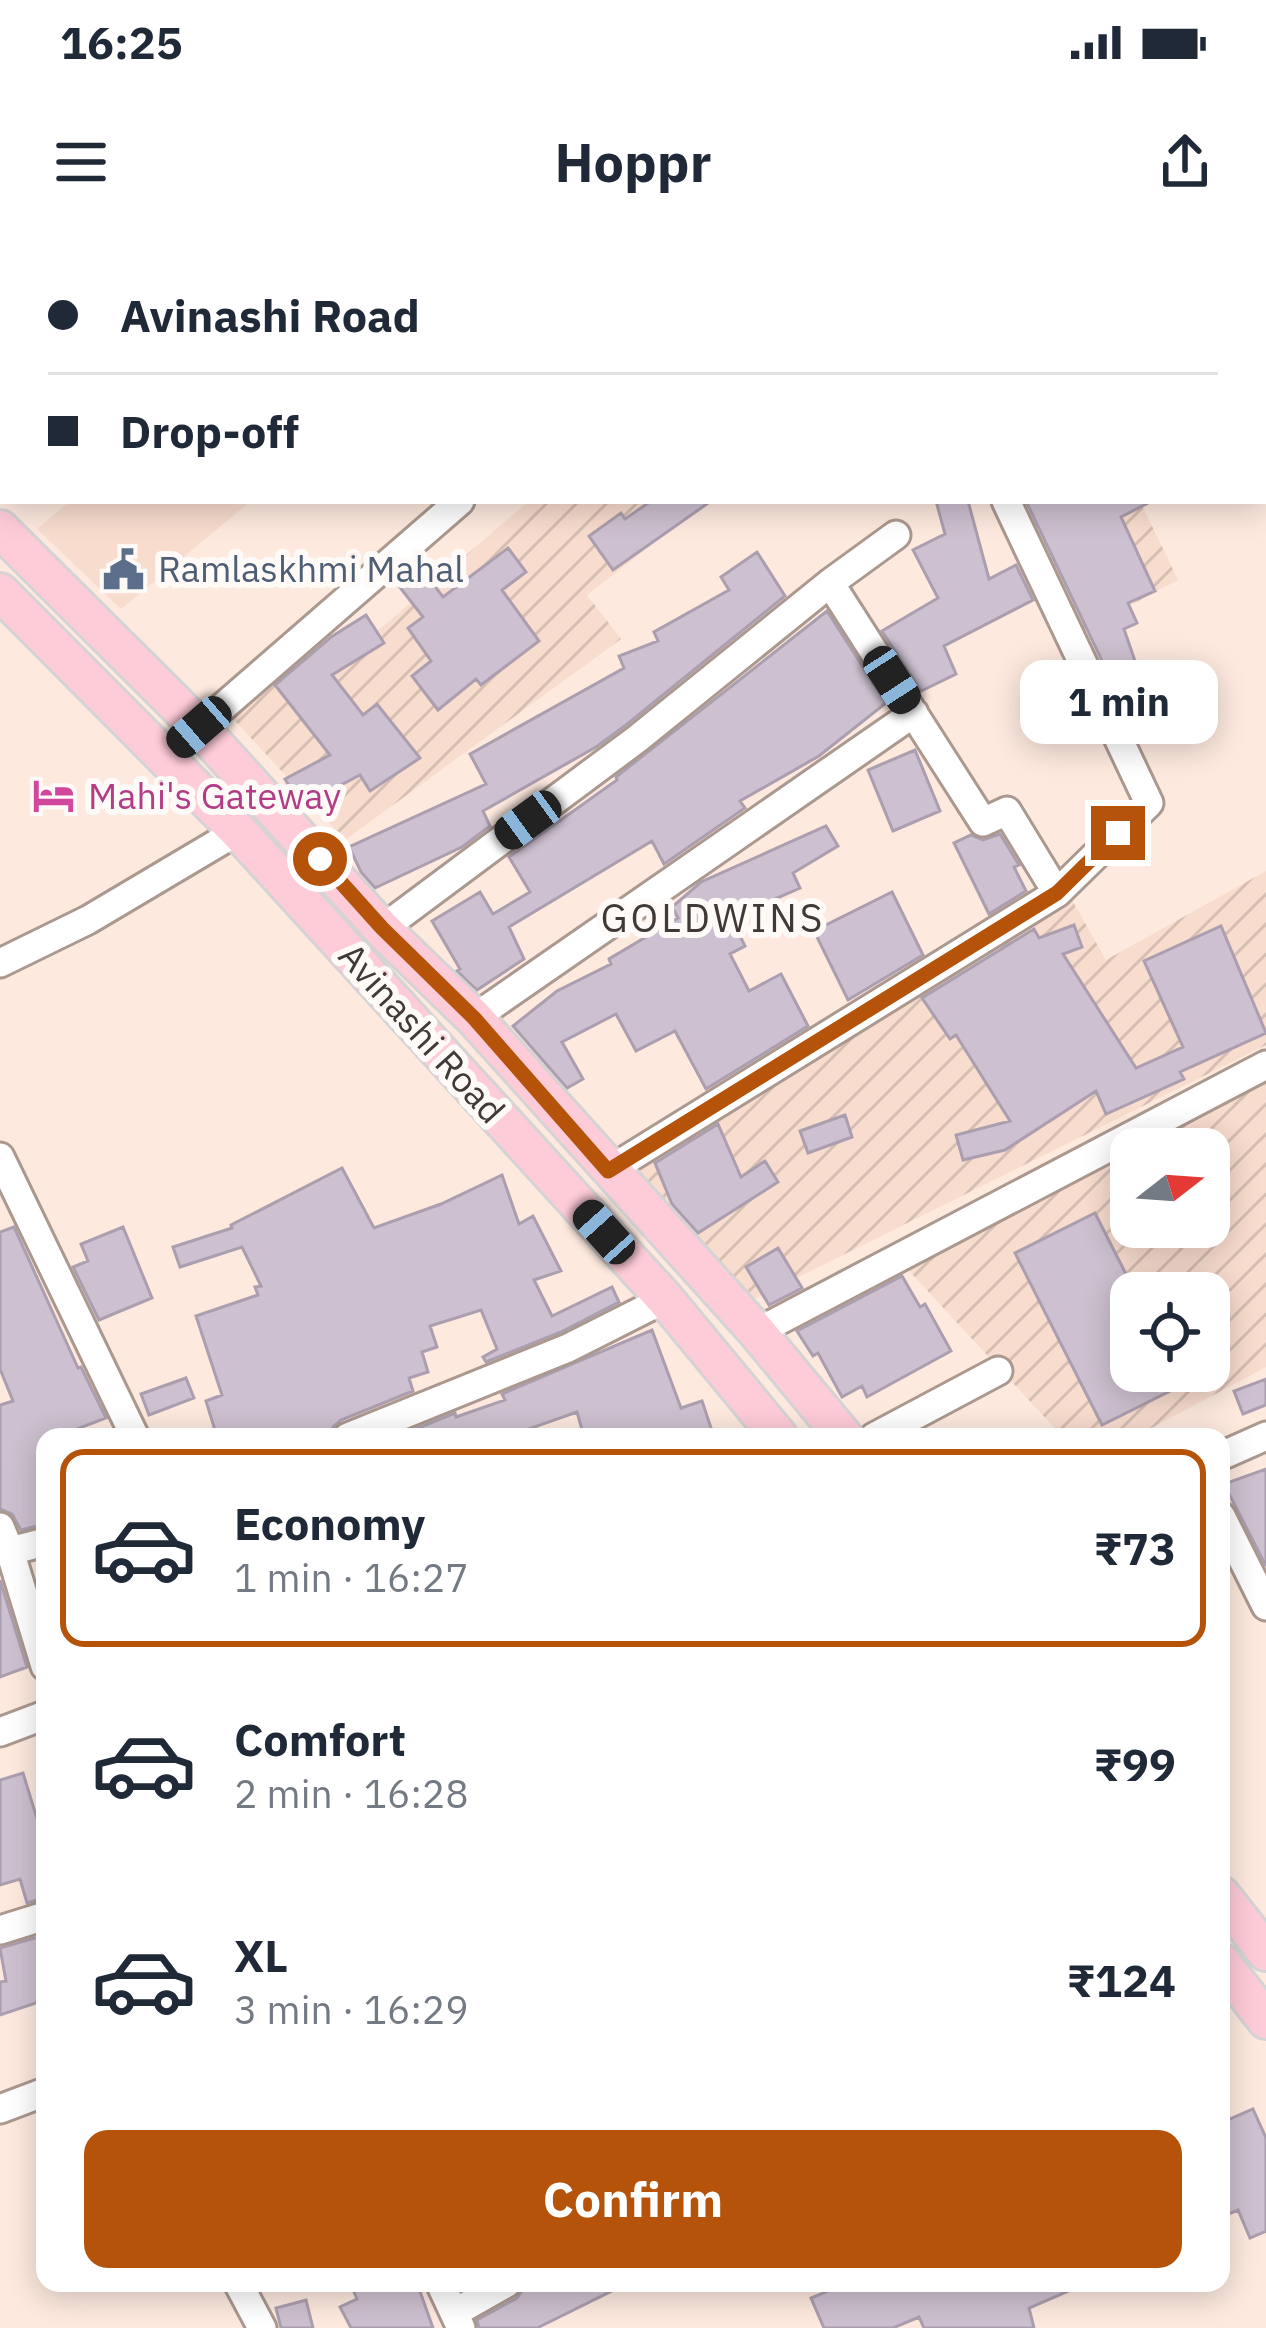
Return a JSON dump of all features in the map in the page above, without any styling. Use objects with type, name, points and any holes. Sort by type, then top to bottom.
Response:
[{"type":"main road","name":"Avinashi Road","points":[[0,529],[199,727],[382,928],[474,1018],[757,1332],[837,1428]]},
{"type":"main road","name":"Avinashi Road","points":[[0,592],[238,831],[664,1299],[771,1428]]},
{"type":"main road","points":[[1230,1906],[1266,1952]]},
{"type":"main road","points":[[1230,1974],[1266,2020]]},
{"type":"street","points":[[163,759],[457,504]]},
{"type":"street","points":[[608,1171],[1057,893],[1149,803],[1007,504]]},
{"type":"street","points":[[382,928],[637,739],[896,535]]},
{"type":"street","points":[[830,583],[983,822],[1007,811],[1057,893]]},
{"type":"street","points":[[474,1018],[914,713]]},
{"type":"street","points":[[0,963],[88,920],[238,831]]},
{"type":"street","points":[[757,1332],[1266,1065]]},
{"type":"street","points":[[0,1157],[131,1428]]},
{"type":"street","points":[[370,1428],[568,1348],[664,1299]]},
{"type":"street","points":[[891,1428],[998,1371]]},
{"type":"street","points":[[1230,1452],[1266,1436]]},
{"type":"street","points":[[1230,1534],[1266,1606]]},
{"type":"street","points":[[36,1541],[5,1539],[36,1637]]},
{"type":"street","points":[[0,1732],[36,1718]]},
{"type":"street","points":[[0,1930],[36,1919]]},
{"type":"street","points":[[0,2109],[36,2095]]},
{"type":"street","points":[[243,2292],[262,2328]]},
{"type":"street","points":[[444,2292],[458,2320],[495,2292]]},
{"type":"shaded area","name":"Ramlaskhmi Mahal","points":[[66,504],[247,504],[121,609],[37,529]]},
{"type":"shaded area","points":[[526,504],[704,504],[587,595],[621,639],[345,840],[228,713],[316,640],[338,665]]},
{"type":"shaded area","points":[[1024,504],[1141,504],[1178,580],[1080,632]]},
{"type":"shaded area","points":[[1266,871],[1266,1045],[752,1300],[632,1163],[1069,895],[1106,960]]},
{"type":"shaded area","points":[[1266,1078],[1266,1367],[1230,1386],[1230,1272],[1110,1272],[1110,1392],[1219,1392],[1152,1428],[1055,1428],[899,1260],[1110,1155],[1110,1248],[1230,1248],[1230,1128],[1165,1128]]},
{"type":"building","points":[[647,504],[707,504],[613,570],[589,536],[621,513],[625,519]]},
{"type":"building","points":[[937,504],[969,504],[989,579],[1016,565],[1033,600],[944,646],[956,674],[921,691],[882,631],[938,598],[913,550],[945,534]]},
{"type":"building","points":[[1027,504],[1146,504],[1121,517],[1155,591],[1128,603],[1137,623],[1124,629],[1147,696],[1160,691],[1168,714],[1133,726]]},
{"type":"building","points":[[508,548],[526,572],[502,590],[539,641],[481,685],[476,679],[438,710],[412,676],[431,661],[408,628],[423,617],[395,581],[417,563],[443,597]]},
{"type":"building","points":[[757,552],[785,596],[626,725],[483,811],[490,826],[462,847],[375,888],[361,872],[349,847],[486,784],[470,754],[624,668],[619,656],[658,641],[654,632],[729,590],[721,577]]},
{"type":"building","points":[[827,611],[886,703],[819,756],[740,801],[745,808],[664,864],[652,841],[509,927],[524,959],[477,990],[457,971],[432,921],[480,892],[493,914],[530,892],[509,857],[617,780]]},
{"type":"building","points":[[366,615],[384,643],[332,675],[363,715],[377,704],[420,758],[370,791],[360,775],[301,806],[285,779],[330,755],[275,685],[331,637]]},
{"type":"building","points":[[915,750],[940,811],[893,831],[868,770]]},
{"type":"building","points":[[826,826],[838,846],[793,873],[800,888],[741,914],[745,923],[736,928],[745,946],[730,954],[749,991],[781,974],[808,1026],[706,1089],[675,1031],[636,1051],[616,1014],[562,1042],[583,1079],[567,1088],[513,1026],[557,991],[611,964],[609,959],[678,918],[672,907],[701,882]]},
{"type":"building","points":[[1000,834],[1019,865],[1014,867],[1026,891],[989,914],[954,843],[971,835],[983,840]]},
{"type":"building","points":[[892,892],[923,955],[848,1000],[814,931]]},
{"type":"building","points":[[1074,925],[1082,947],[1063,954],[1136,1068],[1183,1047],[1144,961],[1221,926],[1266,1033],[1180,1072],[1184,1079],[1106,1114],[1096,1091],[1005,1150],[963,1160],[956,1135],[1010,1121],[956,1035],[950,1039],[922,998],[1034,929],[1039,938]]},
{"type":"building","points":[[845,1115],[852,1137],[808,1153],[800,1131]]},
{"type":"building","points":[[718,1124],[741,1177],[765,1161],[778,1182],[698,1233],[672,1204],[655,1163]]},
{"type":"building","points":[[342,1168],[374,1228],[502,1175],[519,1224],[533,1216],[561,1271],[534,1280],[552,1316],[612,1287],[619,1302],[486,1362],[483,1357],[497,1349],[481,1310],[430,1326],[437,1347],[422,1352],[428,1372],[409,1378],[413,1391],[341,1420],[333,1428],[214,1428],[206,1401],[222,1395],[196,1316],[258,1295],[255,1287],[261,1286],[242,1247],[180,1267],[173,1247],[231,1225]]},
{"type":"building","points":[[1095,1213],[1125,1272],[1110,1272],[1110,1392],[1168,1392],[1102,1425],[1015,1253]]},
{"type":"building","points":[[14,1227],[106,1418],[80,1428],[36,1428],[36,1526],[21,1530],[12,1514],[0,1509],[0,1405],[13,1401],[0,1369],[0,1232]]},
{"type":"building","points":[[123,1227],[152,1298],[99,1320],[73,1267],[88,1261],[81,1244]]},
{"type":"building","points":[[778,1248],[802,1288],[769,1305],[746,1267]]},
{"type":"building","points":[[902,1276],[920,1307],[925,1304],[951,1351],[867,1397],[862,1386],[842,1397],[818,1353],[813,1356],[797,1331]]},
{"type":"building","points":[[652,1330],[681,1408],[702,1401],[711,1428],[581,1428],[577,1412],[531,1428],[418,1428],[505,1400],[502,1394]]},
{"type":"building","points":[[186,1378],[194,1398],[149,1415],[141,1394]]},
{"type":"building","points":[[1266,1379],[1266,1405],[1243,1414],[1234,1391]]},
{"type":"building","points":[[1266,1469],[1266,1566],[1230,1496],[1230,1482]]},
{"type":"building","points":[[0,1580],[27,1667],[0,1677]]},
{"type":"building","points":[[23,1773],[36,1815],[36,1900],[27,1903],[20,1879],[0,1885],[0,1780]]},
{"type":"building","points":[[36,1938],[36,2003],[0,2015],[0,1982],[6,1981],[0,1948]]},
{"type":"building","points":[[1253,2109],[1266,2138],[1266,2231],[1250,2238],[1238,2210],[1230,2213],[1230,2119]]},
{"type":"building","points":[[354,2292],[420,2292],[433,2328],[351,2328],[340,2307],[357,2299]]},
{"type":"building","points":[[521,2292],[610,2292],[537,2328],[479,2328],[477,2320]]},
{"type":"building","points":[[825,2292],[1066,2292],[1029,2308],[1034,2328],[924,2328],[919,2317],[893,2328],[824,2328],[811,2298]]},
{"type":"building","points":[[306,2300],[313,2328],[281,2328],[276,2308]]},
{"type":"place","name":"Ramlaskhmi Mahal","points":[[124,569]]},
{"type":"place","name":"Mahi's Gateway","points":[[54,796]]},
{"type":"district","name":"GOLDWINS","points":[[713,918]]},
{"type":"route","points":[[320,859],[474,1018],[608,1171],[1057,893],[1118,833]]}]
